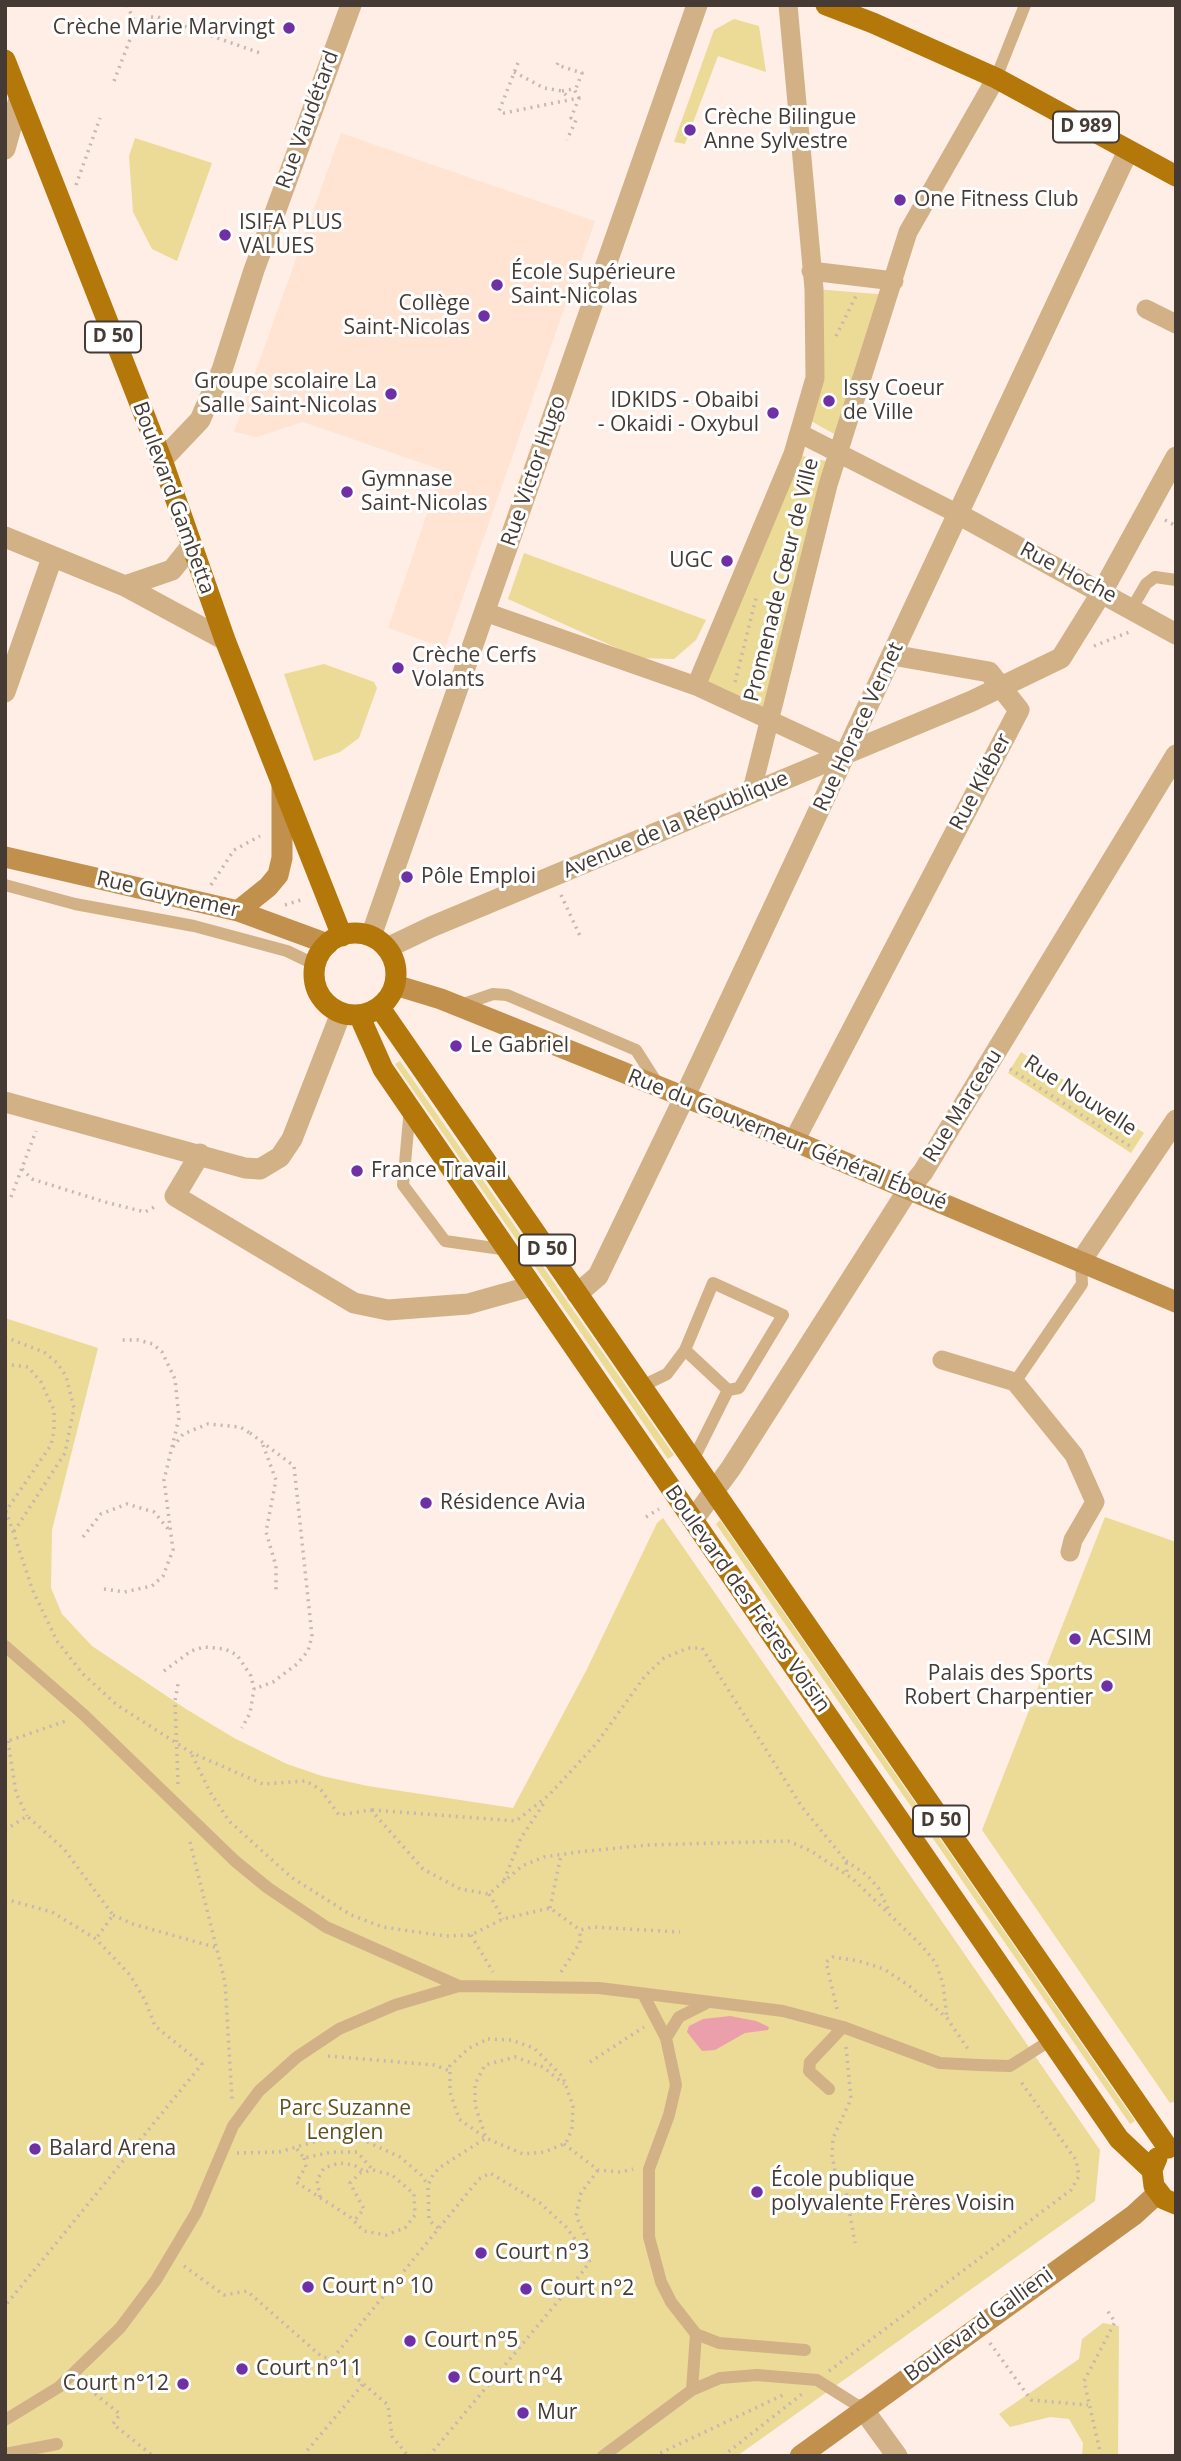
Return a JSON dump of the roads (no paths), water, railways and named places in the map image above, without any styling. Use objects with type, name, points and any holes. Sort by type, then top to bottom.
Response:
[{"type":"main road","name":"D 989","points":[[826,5],[996,78],[1176,176]]},
{"type":"main road","name":"Boulevard Gambetta","points":[[5,60],[162,460],[225,640],[282,786],[335,940]]},
{"type":"main road","points":[[238,911],[268,887],[278,875],[282,858],[282,786]]},
{"type":"main road","name":"Rue Guynemer","points":[[5,857],[238,911],[335,940]]},
{"type":"main road","points":[[356,933],[379,942],[394,960],[395,985],[380,1008],[350,1014],[321,997],[315,982],[316,965],[335,940],[356,933]]},
{"type":"main road","name":"Rue du Gouverneur Général Éboué","points":[[395,985],[458,1006],[794,1141],[1176,1302]]},
{"type":"main road","name":"Boulevard des Frères Voisin","points":[[380,1008],[692,1462],[1172,2147]]},
{"type":"main road","name":"Boulevard des Frères Voisin","points":[[350,1014],[378,1062],[1119,2139],[1152,2170]]},
{"type":"main road","points":[[1167,2198],[1152,2170],[1160,2154],[1172,2147]]},
{"type":"main road","name":"Boulevard Gallieni","points":[[800,2456],[1134,2215],[1167,2198]]},
{"type":"street","name":"Rue Vaudétard","points":[[162,460],[200,420],[222,370],[254,270],[351,5]]},
{"type":"street","name":"Rue Victor Hugo","points":[[379,942],[485,612],[697,5]]},
{"type":"street","name":"Promenade Cœur de Ville","points":[[696,687],[765,526],[799,433],[815,378],[814,289],[788,5]]},
{"type":"street","name":"Promenade Cœur de Ville","points":[[751,794],[828,485],[908,232],[996,78]]},
{"type":"street","points":[[5,149],[19,99]]},
{"type":"street","name":"Rue Horace Vernet","points":[[577,1294],[598,1276],[684,1098],[1128,151]]},
{"type":"street","points":[[811,271],[894,281]]},
{"type":"street","points":[[1146,309],[1176,324]]},
{"type":"street","name":"Promenade Cœur de Ville","points":[[799,433],[958,514]]},
{"type":"street","points":[[892,655],[989,672],[1004,687],[1061,658],[1102,592],[1176,457]]},
{"type":"street","name":"Rue Hoche","points":[[958,514],[1176,634]]},
{"type":"street","points":[[5,537],[125,586],[225,640]]},
{"type":"street","points":[[125,586],[172,570],[192,545]]},
{"type":"street","points":[[5,692],[52,558]]},
{"type":"street","name":"Promenade Cœur de Ville","points":[[485,612],[696,687],[845,755]]},
{"type":"street","name":"Avenue de la République","points":[[379,942],[552,877],[1004,687]]},
{"type":"street","name":"Rue Kléber","points":[[794,1141],[1018,710],[1004,687]]},
{"type":"street","name":"Rue Marceau","points":[[693,1520],[714,1493],[908,1190],[923,1172],[1176,755]]},
{"type":"street","points":[[5,1102],[245,1168],[260,1169],[281,1157],[292,1139],[350,1014]]},
{"type":"street","points":[[1082,1261],[1176,1120]]},
{"type":"street","points":[[200,1154],[175,1196],[354,1303],[388,1310],[468,1304],[532,1286]]},
{"type":"street","points":[[942,1360],[1015,1382],[1074,1455],[1095,1502],[1073,1540],[1070,1552]]},
{"type":"street","points":[[863,2409],[897,2456]]},
{"type":"lane","points":[[996,78],[1025,5]]},
{"type":"lane","points":[[1132,608],[1146,584],[1155,577],[1176,580]]},
{"type":"lane","name":"Rue Guynemer","points":[[5,885],[75,904],[194,926],[287,951],[316,965]]},
{"type":"lane","points":[[410,1107],[403,1185],[445,1241],[508,1250]]},
{"type":"lane","points":[[1015,1382],[1082,1284],[1082,1261]]},
{"type":"lane","points":[[640,1387],[667,1374],[685,1350],[713,1283],[783,1315],[739,1388],[728,1390]]},
{"type":"lane","points":[[685,1350],[728,1390]]},
{"type":"lane","points":[[692,1462],[728,1390]]},
{"type":"lane","points":[[5,1646],[84,1715],[235,1861],[268,1888],[326,1927],[459,1986]]},
{"type":"lane","points":[[5,2420],[60,2388],[120,2328],[170,2257],[196,2213],[233,2126],[259,2091],[297,2057],[339,2029],[395,2005],[459,1986],[552,1986],[643,1994],[783,2011],[843,2026],[940,2063],[1010,2066],[1051,2040]]},
{"type":"lane","points":[[643,1994],[666,2038],[676,2085],[669,2115],[652,2163],[647,2215],[654,2261],[671,2302],[696,2334],[719,2343],[805,2350]]},
{"type":"lane","points":[[666,2038],[668,2029],[679,2017],[701,2005],[712,2003]]},
{"type":"lane","points":[[829,2089],[809,2071],[810,2062],[843,2026]]},
{"type":"lane","points":[[692,2390],[696,2334]]},
{"type":"lane","points":[[603,2456],[692,2390],[720,2378],[757,2375],[817,2380],[863,2409]]},
{"type":"lane","points":[[5,2454],[57,2444]]},
{"type":"place","name":"Crèche Marie Marvingt","points":[[289,28]]},
{"type":"place","name":"Crèche Bilingue Anne Sylvestre","points":[[690,130]]},
{"type":"place","name":"One Fitness Club","points":[[900,200]]},
{"type":"place","name":"ISIFA PLUS VALUES","points":[[225,235]]},
{"type":"place","name":"École Supérieure Saint-Nicolas","points":[[497,285]]},
{"type":"place","name":"Collège Saint-Nicolas","points":[[484,316]]},
{"type":"place","name":"Groupe scolaire La Salle Saint-Nicolas","points":[[391,394]]},
{"type":"place","name":"Issy Coeur de Ville","points":[[829,401]]},
{"type":"place","name":"IDKIDS - Obaibi - Okaidi - Oxybul","points":[[773,413]]},
{"type":"place","name":"Gymnase Saint-Nicolas","points":[[347,492]]},
{"type":"place","name":"UGC","points":[[727,561]]},
{"type":"place","name":"Crèche Cerfs Volants","points":[[398,668]]},
{"type":"place","name":"Pôle Emploi","points":[[407,877]]},
{"type":"place","name":"Le Gabriel","points":[[456,1046]]},
{"type":"place","name":"France Travail","points":[[357,1171]]},
{"type":"place","name":"Résidence Avia","points":[[426,1503]]},
{"type":"place","name":"ACSIM","points":[[1075,1639]]},
{"type":"place","name":"Palais des Sports Robert Charpentier","points":[[1107,1686]]},
{"type":"place","name":"Balard Arena","points":[[35,2149]]},
{"type":"place","name":"École publique polyvalente Frères Voisin","points":[[757,2192]]},
{"type":"place","name":"Court n°3","points":[[481,2253]]},
{"type":"place","name":"Court n° 10","points":[[308,2287]]},
{"type":"place","name":"Court n°2","points":[[526,2289]]},
{"type":"place","name":"Court n°5","points":[[410,2341]]},
{"type":"place","name":"Court n°11","points":[[242,2369]]},
{"type":"place","name":"Court n°4","points":[[454,2377]]},
{"type":"place","name":"Court n°12","points":[[183,2384]]},
{"type":"place","name":"Mur","points":[[523,2413]]},
{"type":"park label","name":"Parc Suzanne Lenglen","points":[[345,2121]]}]
